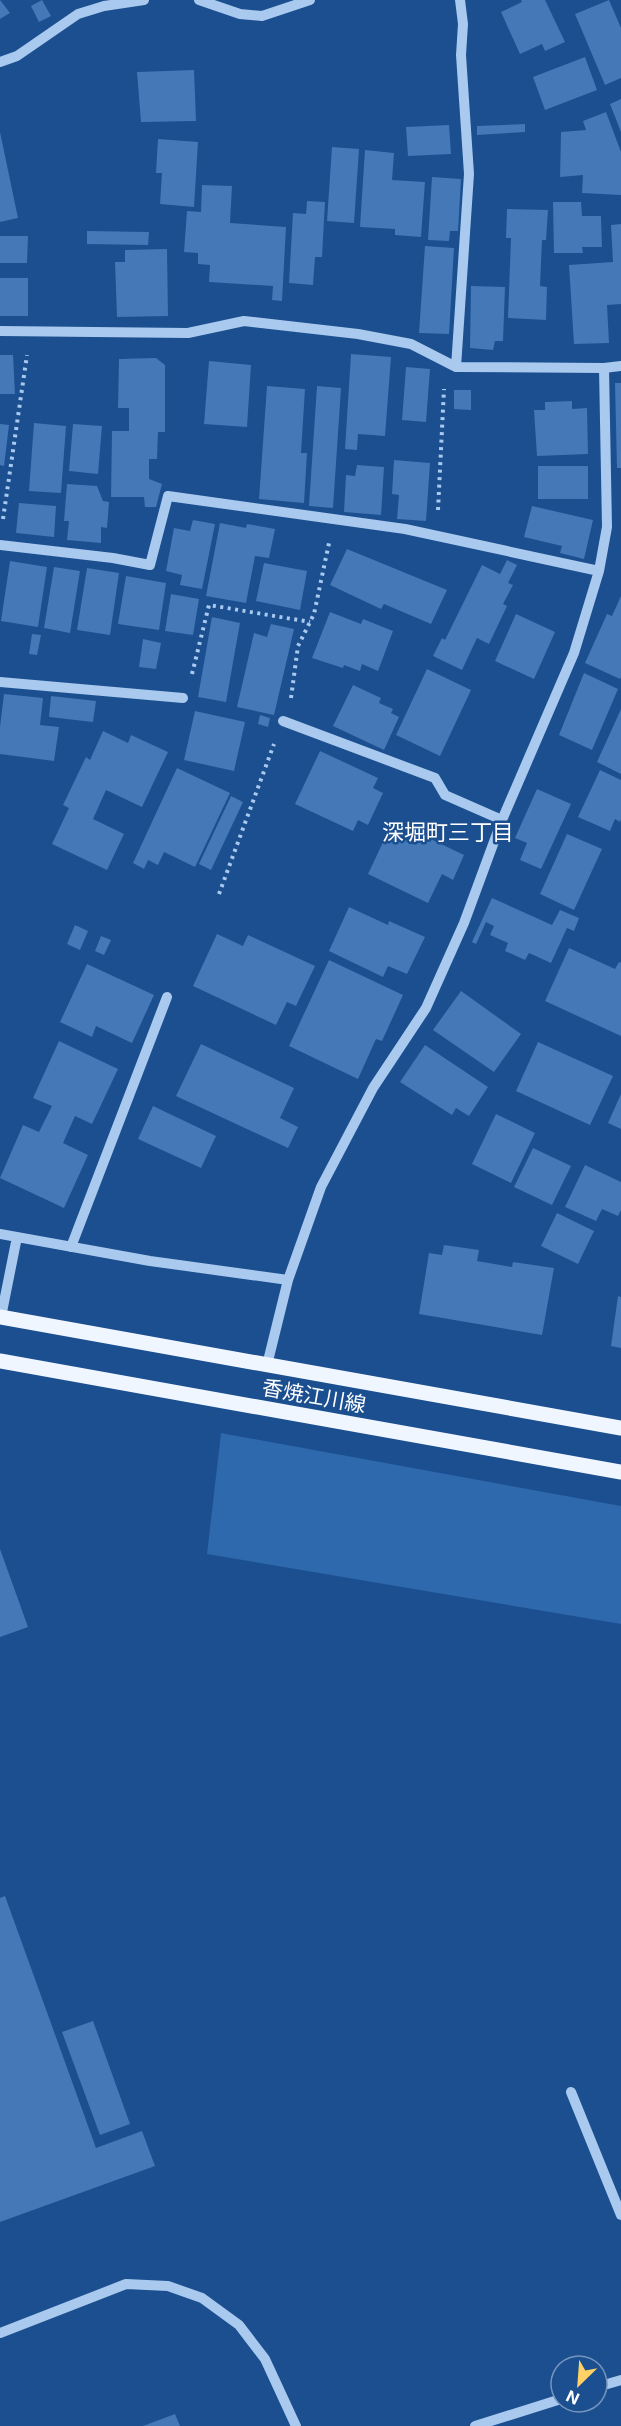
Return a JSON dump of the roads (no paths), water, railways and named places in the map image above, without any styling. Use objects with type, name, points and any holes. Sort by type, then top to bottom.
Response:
[{"type":"main road","name":"香焼江川線","points":[[0,1317],[621,1428]]},
{"type":"main road","name":"香焼江川線","points":[[0,1361],[621,1472]]},
{"type":"street","points":[[0,62],[17,56],[78,14],[104,6],[144,0]]},
{"type":"street","points":[[199,0],[240,14],[262,16],[310,0]]},
{"type":"street","points":[[456,367],[469,174],[461,55],[463,24],[460,0]]},
{"type":"street","points":[[0,331],[188,333],[244,321],[358,334],[411,344],[456,367],[604,368],[621,366]]},
{"type":"street","points":[[267,1365],[288,1280],[321,1187],[374,1088],[426,1008],[464,923],[502,820],[574,653],[599,571],[607,527],[604,368]]},
{"type":"street","points":[[0,545],[113,558],[150,565],[168,496],[405,528],[599,571]]},
{"type":"street","points":[[0,682],[183,698]]},
{"type":"street","points":[[283,721],[435,778],[444,795],[502,820]]},
{"type":"street","points":[[71,1247],[167,998]]},
{"type":"street","points":[[0,1234],[150,1261],[288,1280]]},
{"type":"street","points":[[0,1317],[17,1237]]},
{"type":"street","points":[[571,2091],[621,2215]]},
{"type":"street","points":[[0,2333],[126,2284],[168,2286],[202,2298],[239,2325],[265,2359],[296,2426]]},
{"type":"street","points":[[476,2426],[549,2403]]},
{"type":"district","name":"深堀町三丁目","points":[[448,832]]}]
